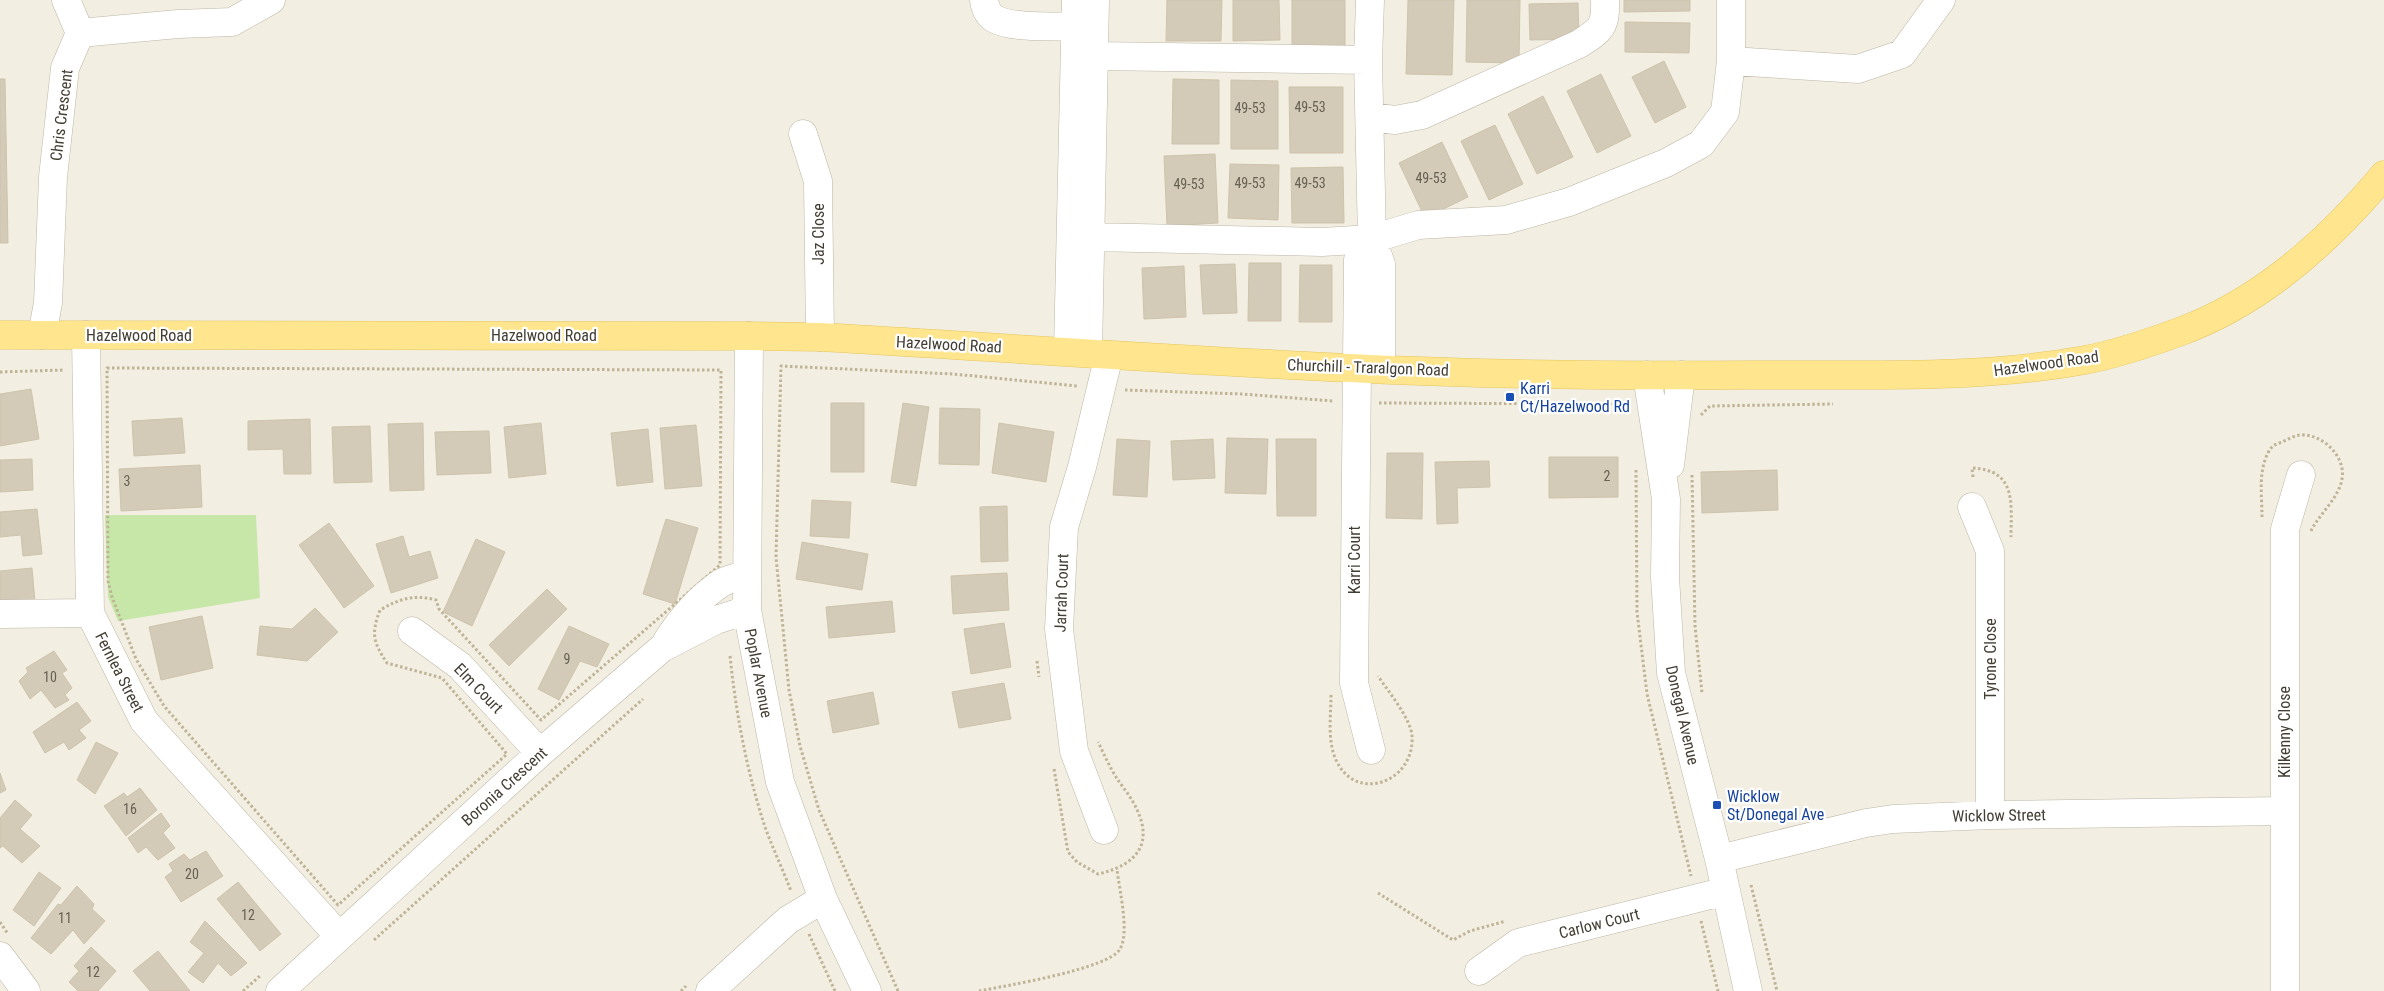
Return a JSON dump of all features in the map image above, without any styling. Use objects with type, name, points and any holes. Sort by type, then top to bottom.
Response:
[{"type":"main road","name":"Hazelwood Road","points":[[1648,375],[1948,374],[2018,369],[2088,359],[2140,345],[2183,331],[2223,313],[2280,277],[2318,246],[2356,209],[2384,175]]},
{"type":"main road","name":"Hazelwood Road","points":[[0,335],[820,337],[1088,353]]},
{"type":"main road","name":"Churchill - Traralgon Road","points":[[1088,353],[1369,369],[1648,375]]},
{"type":"street","points":[[66,0],[80,33],[178,24],[232,22],[271,0]]},
{"type":"street","points":[[984,0],[986,10],[995,19],[1014,25],[1085,10],[1092,237],[1088,353]]},
{"type":"street","name":"Karri Court","points":[[1370,0],[1368,60],[1372,239],[1381,264],[1369,369],[1354,683],[1371,750]]},
{"type":"street","points":[[1370,117],[1395,120],[1422,115],[1579,44],[1599,31],[1606,18],[1605,0]]},
{"type":"street","points":[[1092,237],[1322,242],[1372,239],[1418,225],[1506,220],[1569,202],[1666,163],[1701,144],[1725,112],[1731,61],[1731,0]]},
{"type":"street","points":[[1731,61],[1858,69],[1902,54],[1941,0]]},
{"type":"street","name":"Chris Crescent","points":[[42,335],[48,303],[53,177],[65,68],[80,33]]},
{"type":"street","points":[[1087,64],[1368,60]]},
{"type":"street","points":[[1087,64],[1088,353]]},
{"type":"street","name":"Jaz Close","points":[[803,134],[818,181],[820,337]]},
{"type":"street","name":"Fernlea Street","points":[[86,335],[90,613],[144,721],[339,936]]},
{"type":"street","name":"Poplar Avenue","points":[[749,336],[747,610],[780,782],[824,899],[867,991]]},
{"type":"street","name":"Jarrah Court","points":[[1088,353],[1082,467],[1064,527],[1059,629],[1074,750],[1104,830]]},
{"type":"street","name":"Donegal Avenue","points":[[1648,375],[1666,499],[1665,577],[1671,673],[1719,859],[1738,887],[1748,991]]},
{"type":"street","points":[[1666,499],[1681,375]]},
{"type":"street","name":"Kilkenny Close","points":[[2285,991],[2283,811],[2285,529],[2301,475]]},
{"type":"street","name":"Tyrone Close","points":[[1972,507],[1990,552],[1990,815]]},
{"type":"street","points":[[662,648],[680,622],[703,598],[722,582],[747,574]]},
{"type":"street","name":"Boronia Crescent","points":[[280,991],[540,753],[662,648],[716,620],[747,610]]},
{"type":"street","points":[[0,614],[90,613]]},
{"type":"street","name":"Elm Court","points":[[412,631],[460,666],[540,753]]},
{"type":"street","name":"Wicklow Street","points":[[1719,859],[1866,823],[1893,819],[1990,815],[2283,811]]},
{"type":"street","name":"Carlow Court","points":[[1479,971],[1518,943],[1738,887]]},
{"type":"street","points":[[710,991],[788,920],[824,899]]},
{"type":"street","points":[[0,956],[26,991]]},
{"type":"path","points":[[898,991],[819,810],[800,746],[789,690],[776,557],[781,366],[953,374],[1078,386],[1075,395]]},
{"type":"path","points":[[108,368],[721,370],[720,565],[541,720],[439,609],[436,600],[414,597],[400,599],[380,610],[374,636],[376,646],[387,663],[442,678],[507,754],[338,905],[164,706],[136,659],[112,597],[108,580],[108,368]]},
{"type":"path","points":[[0,372],[66,370],[66,380]]},
{"type":"path","points":[[1122,399],[1124,390],[1242,394],[1334,401],[1334,410]]},
{"type":"path","points":[[1378,411],[1379,402],[1620,404],[1631,415]]},
{"type":"path","points":[[1699,417],[1710,406],[1833,404]]},
{"type":"path","points":[[2262,526],[2262,472],[2265,458],[2274,445],[2304,435],[2315,438],[2330,446],[2343,470],[2338,491],[2317,518],[2309,538]]},
{"type":"path","points":[[1636,460],[1637,612],[1647,694],[1692,879],[1682,881]]},
{"type":"path","points":[[1692,467],[1694,626],[1703,695]]},
{"type":"path","points":[[1972,477],[1972,468],[1982,468],[1992,472],[2008,485],[2011,496],[2011,545]]},
{"type":"path","points":[[1037,658],[1040,686]]},
{"type":"path","points":[[1331,691],[1330,738],[1336,761],[1350,778],[1367,784],[1387,781],[1402,771],[1408,758],[1412,736],[1403,713],[1375,672]]},
{"type":"path","points":[[373,940],[644,698]]},
{"type":"path","points":[[1053,762],[1068,852],[1077,862],[1098,874],[1117,869],[1138,855],[1144,833],[1134,804],[1096,739]]},
{"type":"path","points":[[978,991],[1075,971],[1115,956],[1121,949],[1124,936],[1117,869]]},
{"type":"path","points":[[1738,887],[1777,991]]},
{"type":"path","points":[[1378,893],[1453,940],[1470,931],[1511,920]]},
{"type":"path","points":[[1700,917],[1718,991]]},
{"type":"path","points":[[801,937],[808,931],[835,991]]},
{"type":"green space","points":[[105,515],[256,515],[260,598],[118,621],[108,597]]},
{"type":"building","points":[[1167,0],[1222,0],[1221,41],[1166,41]]},
{"type":"building","points":[[1233,0],[1279,0],[1280,40],[1233,41]]},
{"type":"building","points":[[1292,0],[1345,0],[1345,45],[1292,46]]},
{"type":"building","points":[[1408,0],[1454,0],[1452,75],[1406,74]]},
{"type":"building","points":[[1467,0],[1520,0],[1519,63],[1466,62]]},
{"type":"building","points":[[1624,0],[1690,0],[1690,11],[1624,12]]},
{"type":"building","points":[[1578,3],[1579,39],[1530,40],[1529,4]]},
{"type":"building","points":[[1625,22],[1690,23],[1689,53],[1625,52]]},
{"type":"building","points":[[1664,61],[1686,107],[1655,123],[1632,77]]},
{"type":"building","points":[[1601,74],[1631,136],[1597,153],[1567,91]]},
{"type":"building","points":[[0,79],[5,79],[8,243],[0,243]]},
{"type":"building","points":[[1173,79],[1219,80],[1219,144],[1172,144]]},
{"type":"building","points":[[1231,80],[1278,81],[1278,149],[1231,149]]},
{"type":"building","points":[[1289,87],[1343,87],[1343,153],[1290,153]]},
{"type":"building","points":[[1543,96],[1573,157],[1537,174],[1508,114]]},
{"type":"building","points":[[1495,125],[1523,184],[1489,200],[1461,141]]},
{"type":"building","points":[[1442,142],[1468,197],[1425,218],[1399,163]]},
{"type":"building","points":[[1215,154],[1218,223],[1167,226],[1164,156]]},
{"type":"building","points":[[1230,164],[1279,165],[1278,220],[1228,218]]},
{"type":"building","points":[[1343,167],[1344,223],[1292,223],[1291,168]]},
{"type":"building","points":[[1249,263],[1281,263],[1281,321],[1248,321]]},
{"type":"building","points":[[1235,264],[1237,313],[1203,314],[1200,265]]},
{"type":"building","points":[[1300,265],[1332,265],[1332,322],[1299,322]]},
{"type":"building","points":[[1184,266],[1186,317],[1144,319],[1142,268]]},
{"type":"building","points":[[31,389],[39,439],[0,446],[0,394]]},
{"type":"building","points":[[831,403],[864,403],[864,472],[831,472]]},
{"type":"building","points":[[903,403],[929,407],[916,486],[891,482]]},
{"type":"building","points":[[940,408],[980,409],[979,465],[939,464]]},
{"type":"building","points":[[182,418],[185,453],[134,456],[132,421]]},
{"type":"building","points":[[310,419],[311,474],[284,474],[283,449],[248,450],[248,421]]},
{"type":"building","points":[[423,423],[424,490],[390,491],[388,424]]},
{"type":"building","points":[[541,423],[546,474],[509,478],[504,427]]},
{"type":"building","points":[[999,423],[1054,432],[1046,482],[992,473]]},
{"type":"building","points":[[696,425],[702,486],[665,489],[660,428]]},
{"type":"building","points":[[370,426],[372,482],[334,483],[332,427]]},
{"type":"building","points":[[648,429],[653,482],[617,486],[611,433]]},
{"type":"building","points":[[489,431],[491,473],[437,475],[435,432]]},
{"type":"building","points":[[1227,438],[1268,439],[1266,494],[1225,493]]},
{"type":"building","points":[[1117,439],[1150,441],[1147,497],[1113,495]]},
{"type":"building","points":[[1213,439],[1215,478],[1173,480],[1171,441]]},
{"type":"building","points":[[1276,439],[1316,439],[1316,516],[1277,516]]},
{"type":"building","points":[[1387,453],[1423,453],[1422,519],[1386,518]]},
{"type":"building","points":[[1549,457],[1618,457],[1618,497],[1549,498]]},
{"type":"building","points":[[32,459],[33,490],[0,492],[0,460]]},
{"type":"building","points":[[1489,461],[1490,487],[1457,488],[1458,523],[1437,524],[1435,462]]},
{"type":"building","points":[[200,465],[202,507],[121,511],[119,469]]},
{"type":"building","points":[[1777,470],[1778,510],[1702,513],[1701,472]]},
{"type":"building","points":[[812,500],[851,502],[849,538],[810,536]]},
{"type":"building","points":[[1007,506],[1008,561],[981,562],[980,507]]},
{"type":"building","points":[[37,509],[42,554],[23,556],[21,535],[0,537],[0,512]]},
{"type":"building","points":[[666,519],[698,528],[675,604],[643,594]]},
{"type":"building","points":[[329,523],[374,586],[344,608],[299,545]]},
{"type":"building","points":[[403,536],[409,557],[430,551],[438,578],[391,593],[376,544]]},
{"type":"building","points":[[476,539],[505,552],[472,626],[443,612]]},
{"type":"building","points":[[802,542],[868,554],[862,590],[796,579]]},
{"type":"building","points":[[32,568],[35,602],[0,605],[0,571]]},
{"type":"building","points":[[1007,573],[1009,610],[953,614],[951,576]]},
{"type":"building","points":[[547,589],[567,609],[509,666],[489,645]]},
{"type":"building","points":[[892,601],[895,632],[829,638],[826,607]]},
{"type":"building","points":[[315,608],[338,632],[307,661],[257,655],[260,626],[292,629]]},
{"type":"building","points":[[202,616],[213,668],[161,680],[149,627]]},
{"type":"building","points":[[1004,623],[1011,667],[971,674],[964,629]]},
{"type":"building","points":[[569,626],[609,644],[597,667],[580,661],[559,700],[538,689]]},
{"type":"building","points":[[54,651],[67,670],[62,673],[72,688],[65,695],[69,700],[55,708],[41,690],[30,699],[19,681],[28,672],[26,668]]},
{"type":"building","points":[[1004,683],[1011,719],[959,728],[952,692]]},
{"type":"building","points":[[873,692],[879,724],[833,733],[827,701]]},
{"type":"building","points":[[77,702],[91,721],[79,730],[86,738],[69,750],[64,742],[45,753],[33,732]]},
{"type":"building","points":[[96,742],[118,753],[95,794],[77,780]]},
{"type":"building","points":[[0,773],[6,790],[0,793]]},
{"type":"building","points":[[140,788],[157,810],[126,836],[104,806],[124,793],[127,797]]},
{"type":"building","points":[[15,800],[32,815],[20,829],[40,846],[22,863],[3,846],[0,848],[0,818]]},
{"type":"building","points":[[161,813],[170,826],[163,833],[175,848],[158,860],[146,847],[138,853],[128,838]]},
{"type":"building","points":[[206,851],[223,876],[181,902],[165,877],[173,871],[169,864],[184,854],[190,860]]},
{"type":"building","points":[[39,872],[61,888],[34,926],[13,910]]},
{"type":"building","points":[[238,882],[281,934],[260,951],[217,899]]},
{"type":"building","points":[[77,886],[94,904],[92,909],[105,921],[84,944],[73,930],[51,954],[31,938],[58,904],[61,905]]},
{"type":"building","points":[[205,921],[247,963],[231,976],[218,963],[203,983],[188,972],[204,953],[190,942]]},
{"type":"building","points":[[91,947],[116,971],[98,991],[78,991],[69,982],[79,971],[74,966]]},
{"type":"building","points":[[158,951],[190,991],[150,991],[133,971]]},
{"type":"place","name":"Karri Ct/Hazelwood Rd","points":[[1510,397]]},
{"type":"place","name":"Wicklow St/Donegal Ave","points":[[1717,805]]}]
